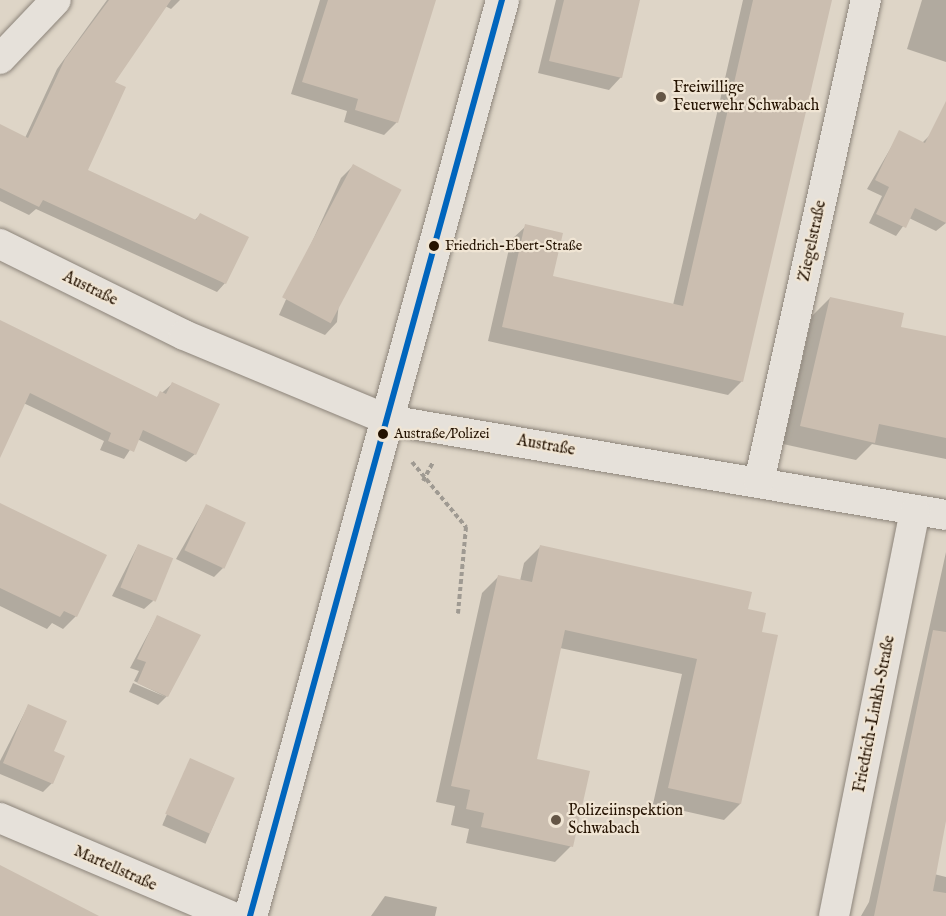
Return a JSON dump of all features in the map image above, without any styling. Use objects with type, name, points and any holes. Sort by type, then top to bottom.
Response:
[{"type":"street","points":[[0,58],[56,0]]},
{"type":"street","points":[[250,916],[502,0]]},
{"type":"street","name":"Ziegelstraße","points":[[759,482],[866,0]]},
{"type":"street","name":"Austraße","points":[[0,244],[184,335],[388,420],[759,482],[915,512],[946,515]]},
{"type":"street","name":"Friedrich-Linkh-Straße","points":[[834,916],[915,512]]},
{"type":"street","name":"Martellstraße","points":[[0,818],[231,916]]},
{"type":"path","points":[[388,420],[423,481],[466,527],[458,614]]},
{"type":"building","points":[[109,0],[171,0],[115,82],[126,87],[88,170],[196,220],[200,213],[249,237],[226,284],[43,200],[39,207],[0,188],[0,124],[28,138],[65,59]]},
{"type":"building","points":[[328,0],[436,0],[398,123],[355,110],[358,99],[302,82]]},
{"type":"building","points":[[564,0],[640,0],[622,78],[549,61]]},
{"type":"building","points":[[753,0],[832,0],[743,382],[502,327],[525,224],[563,233],[553,276],[683,306]]},
{"type":"building","points":[[946,101],[946,223],[915,208],[906,228],[876,214],[889,187],[875,180],[899,130],[925,143]]},
{"type":"building","points":[[353,164],[402,190],[331,323],[282,297]]},
{"type":"building","points":[[830,297],[904,313],[901,327],[946,336],[946,438],[879,424],[875,443],[800,426]]},
{"type":"building","points":[[0,320],[157,397],[160,391],[166,394],[172,382],[220,404],[196,455],[143,430],[134,452],[108,441],[111,433],[30,393],[0,458]]},
{"type":"building","points":[[0,503],[107,555],[77,617],[64,611],[60,617],[0,588]]},
{"type":"building","points":[[206,504],[246,523],[224,569],[184,550]]},
{"type":"building","points":[[138,544],[173,558],[156,602],[120,588]]},
{"type":"building","points":[[540,545],[752,592],[748,609],[766,613],[762,632],[778,635],[741,804],[668,788],[697,659],[565,630],[537,759],[590,771],[573,847],[481,827],[484,813],[466,809],[470,790],[451,786],[498,575],[532,582]]},
{"type":"building","points":[[157,615],[201,635],[168,697],[137,683],[146,662],[137,659]]},
{"type":"building","points":[[933,630],[946,632],[946,821],[933,891],[946,893],[946,916],[874,916]]},
{"type":"building","points":[[28,704],[67,721],[54,751],[65,756],[53,784],[3,763]]},
{"type":"building","points":[[190,758],[235,778],[210,834],[165,814]]},
{"type":"building","points":[[0,865],[99,916],[0,916]]},
{"type":"transit line","points":[[250,916],[502,0]]},
{"type":"place","name":"Freiwillige Feuerwehr Schwabach","points":[[661,97]]},
{"type":"place","name":"Friedrich-Ebert-Straße","points":[[434,246]]},
{"type":"place","name":"Austraße/Polizei","points":[[383,434]]},
{"type":"place","name":"Polizeiinspektion Schwabach","points":[[556,820]]}]
